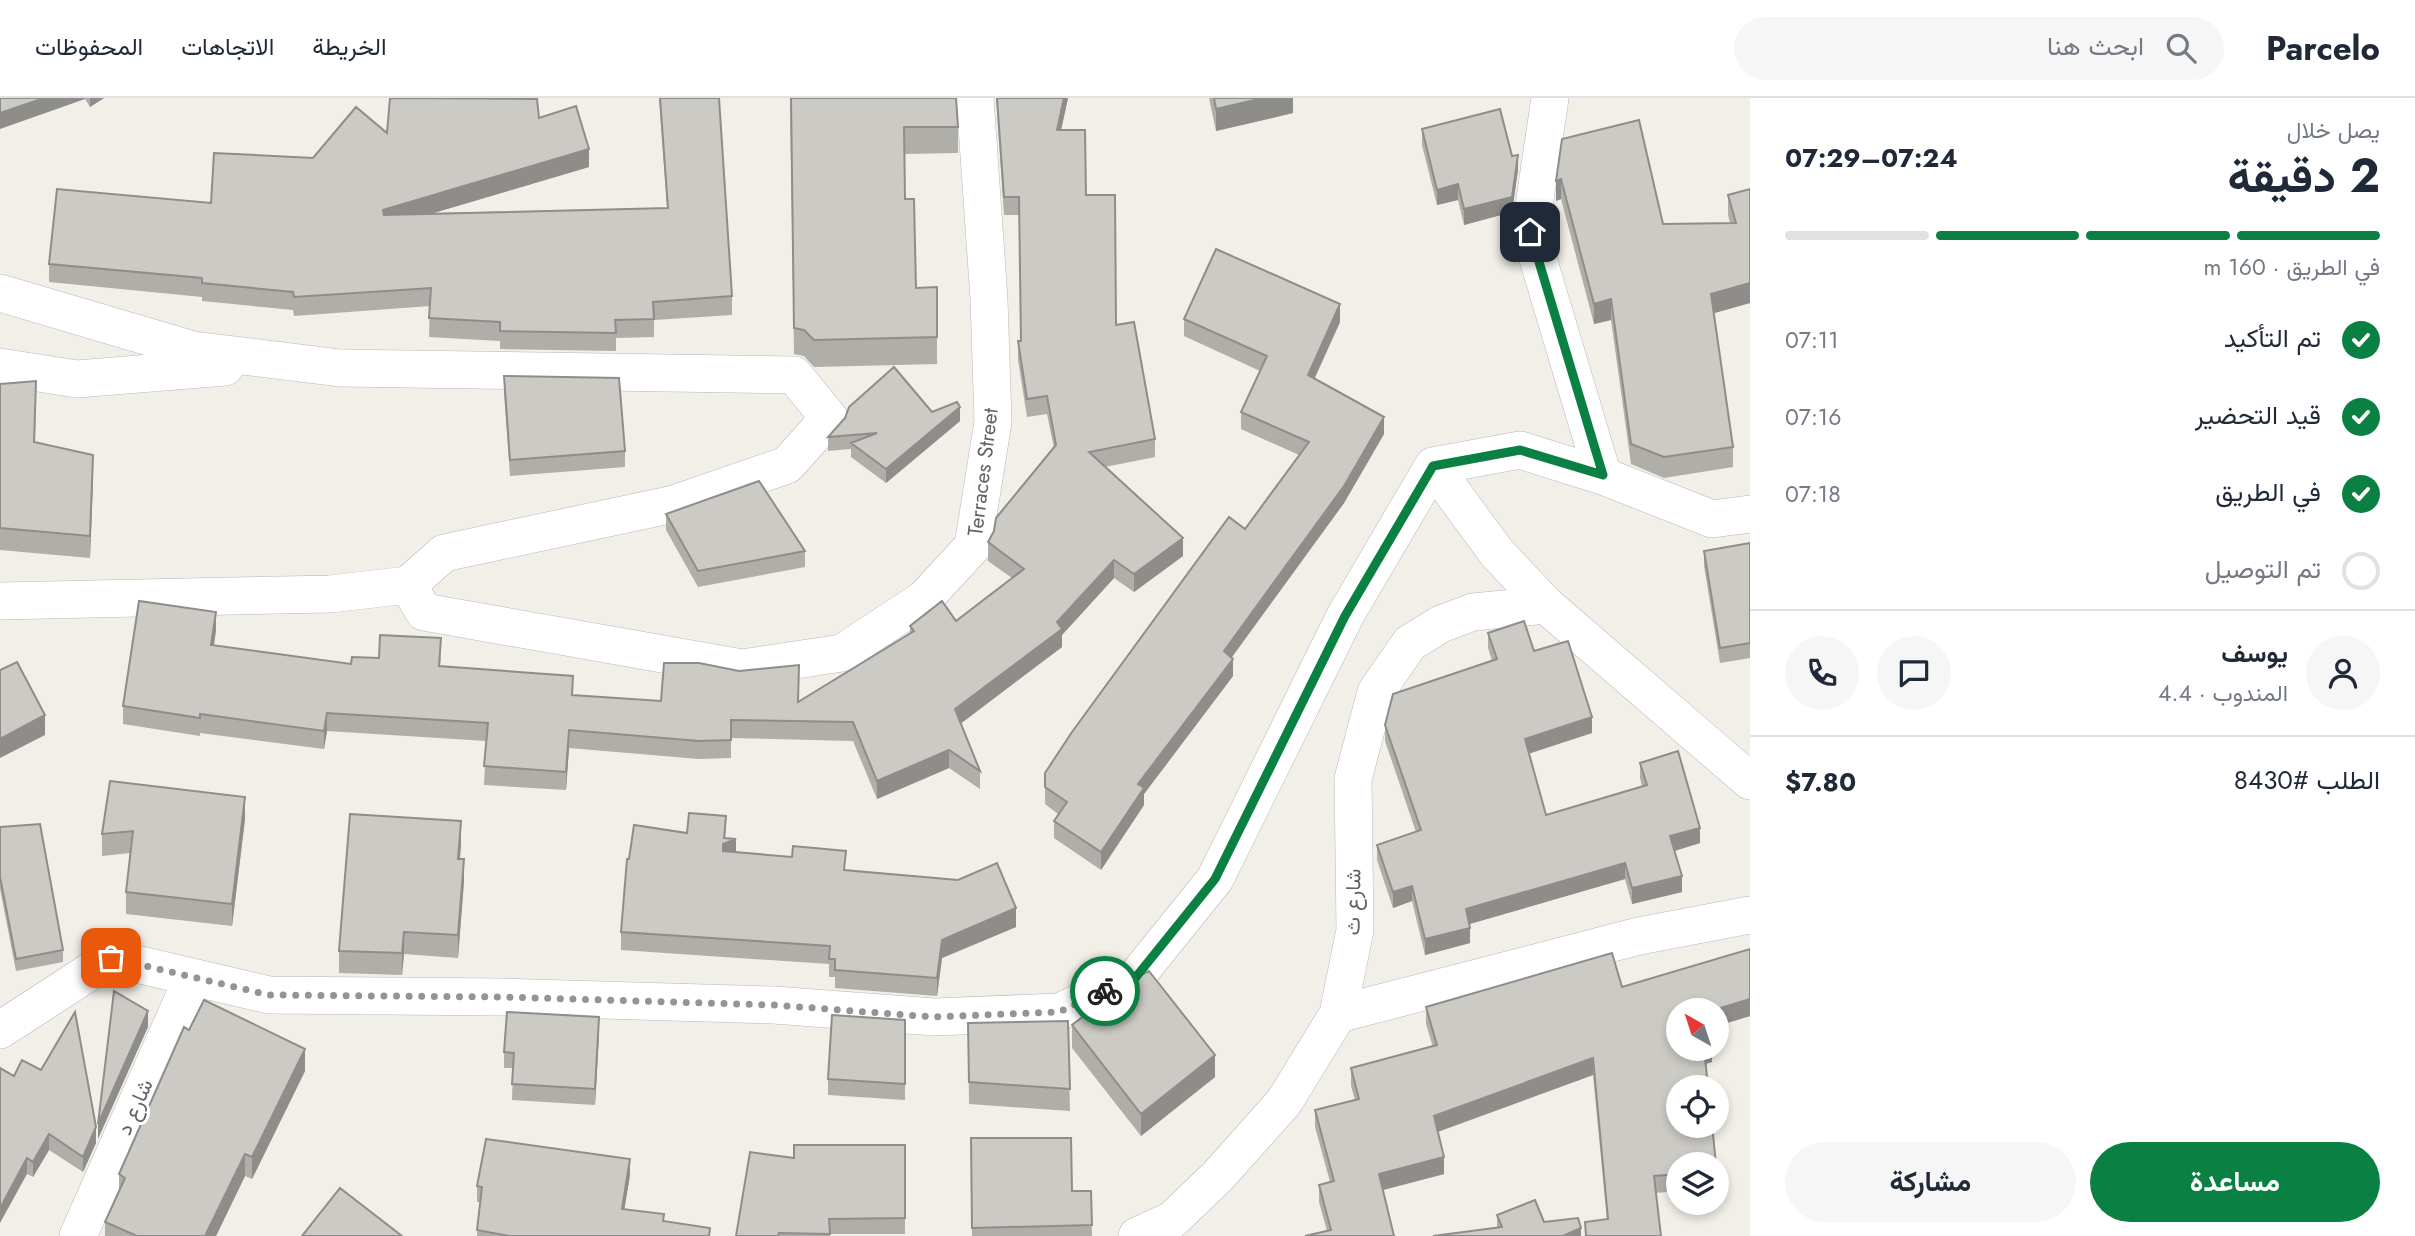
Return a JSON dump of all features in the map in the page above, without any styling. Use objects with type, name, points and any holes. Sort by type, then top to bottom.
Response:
[{"type":"street","name":"Terraces Street","points":[[0,601],[330,594],[416,598],[743,668],[842,653],[924,599],[973,546],[993,422],[989,299],[975,98]]},
{"type":"street","points":[[1550,98],[1530,232],[1603,475]]},
{"type":"street","points":[[0,293],[193,350],[340,368],[794,375],[829,418],[787,465],[674,504],[444,553],[416,598]]},
{"type":"street","points":[[0,368],[77,379],[286,362]]},
{"type":"street","points":[[0,1030],[111,958],[269,995],[502,997],[774,1005],[934,1017],[1059,1012],[1136,977],[1215,879],[1345,616],[1433,466],[1520,450],[1603,475],[1712,519],[1750,514]]},
{"type":"street","points":[[1433,466],[1497,552],[1546,605],[1750,781]]},
{"type":"street","name":"شارع ث","points":[[1137,1236],[1172,1220],[1218,1176],[1284,1102],[1338,1014],[1355,930],[1353,779],[1376,692],[1410,643],[1441,624],[1473,612],[1546,605]]},
{"type":"street","points":[[1338,1014],[1639,936],[1750,915]]},
{"type":"street","name":"شارع ﺩ","points":[[78,1236],[192,979]]},
{"type":"building","points":[[0,98],[44,98],[0,113]]},
{"type":"building","points":[[390,98],[537,99],[539,118],[576,106],[589,149],[383,210],[384,215],[668,208],[660,98],[719,98],[732,296],[653,302],[654,319],[615,320],[616,333],[500,331],[500,322],[429,318],[431,288],[294,297],[293,292],[202,283],[202,278],[49,264],[57,189],[211,203],[214,153],[313,158],[356,107],[387,133]]},
{"type":"building","points":[[791,98],[956,98],[958,127],[904,127],[905,199],[914,199],[916,288],[937,287],[937,337],[814,340],[804,330],[794,328]]},
{"type":"building","points":[[997,98],[1064,98],[1057,130],[1085,130],[1086,195],[1115,195],[1116,325],[1134,322],[1155,439],[1089,452],[1183,538],[1134,574],[1114,560],[1057,622],[1062,629],[955,709],[980,771],[949,750],[877,781],[853,722],[731,720],[731,740],[699,741],[569,730],[566,772],[484,766],[488,723],[327,713],[324,731],[200,714],[200,718],[123,706],[139,601],[216,612],[211,645],[351,664],[352,657],[379,658],[380,635],[441,638],[439,666],[573,676],[572,695],[661,701],[664,663],[699,663],[739,671],[799,665],[798,702],[914,631],[910,626],[942,601],[956,621],[1024,569],[988,542],[994,531],[996,518],[1056,445],[1047,396],[1027,399],[1018,341],[1021,341],[1019,197],[1004,197]]},
{"type":"building","points":[[1214,98],[1263,98],[1216,109]]},
{"type":"building","points":[[1500,109],[1512,156],[1518,155],[1512,197],[1464,209],[1458,184],[1437,190],[1422,129]]},
{"type":"building","points":[[1639,120],[1663,224],[1736,223],[1728,195],[1750,189],[1750,283],[1711,294],[1733,447],[1664,457],[1631,444],[1611,299],[1594,304],[1561,179],[1556,181],[1562,139]]},
{"type":"building","points":[[1216,249],[1340,304],[1308,375],[1384,417],[1344,486],[1224,651],[1233,659],[1138,784],[1144,788],[1101,852],[1054,821],[1067,802],[1045,787],[1045,773],[1229,517],[1245,529],[1309,442],[1241,412],[1267,356],[1184,319]]},
{"type":"building","points":[[894,367],[932,412],[957,402],[960,407],[886,469],[851,443],[877,433],[828,437],[845,418],[849,407]]},
{"type":"building","points":[[504,376],[619,378],[625,451],[510,460]]},
{"type":"building","points":[[36,381],[34,442],[93,455],[90,536],[0,528],[0,384]]},
{"type":"building","points":[[759,481],[805,551],[698,571],[666,514]]},
{"type":"building","points":[[1750,543],[1750,643],[1720,648],[1704,551]]},
{"type":"building","points":[[1524,621],[1534,651],[1568,641],[1592,717],[1525,739],[1546,815],[1647,785],[1640,763],[1678,751],[1700,828],[1670,836],[1682,876],[1632,888],[1625,863],[1466,909],[1470,928],[1425,939],[1412,886],[1393,892],[1377,845],[1421,830],[1385,725],[1393,694],[1497,659],[1488,633]]},
{"type":"building","points":[[17,662],[45,715],[0,739],[0,670]]},
{"type":"building","points":[[110,781],[245,797],[232,904],[126,892],[133,831],[102,834]]},
{"type":"building","points":[[689,813],[726,816],[724,838],[736,839],[723,844],[723,851],[792,857],[793,846],[846,851],[844,870],[958,880],[997,863],[1016,908],[942,940],[937,978],[835,970],[835,959],[829,959],[830,946],[621,932],[627,859],[634,825],[687,833]]},
{"type":"building","points":[[350,814],[461,821],[458,859],[464,859],[458,935],[404,932],[402,953],[339,951]]},
{"type":"building","points":[[40,824],[63,950],[16,959],[0,877],[0,827]]},
{"type":"building","points":[[1750,949],[1750,999],[1729,1005],[1729,998],[1666,998],[1666,1061],[1705,1061],[1707,1075],[1666,1075],[1666,1138],[1713,1138],[1715,1152],[1666,1152],[1666,1175],[1654,1176],[1661,1236],[1586,1236],[1585,1222],[1608,1219],[1593,1058],[1434,1116],[1444,1157],[1379,1174],[1394,1236],[1305,1236],[1331,1230],[1319,1185],[1334,1181],[1315,1110],[1359,1099],[1351,1068],[1437,1045],[1426,1007],[1612,953],[1622,987]]},
{"type":"building","points":[[1149,971],[1215,1055],[1141,1114],[1072,1025],[1128,982]]},
{"type":"building","points":[[114,991],[148,1011],[98,1124]]},
{"type":"building","points":[[204,1000],[305,1049],[252,1157],[245,1154],[205,1236],[137,1236],[105,1222],[125,1178],[119,1174],[184,1027],[189,1030]]},
{"type":"building","points":[[75,1012],[96,1127],[83,1157],[49,1134],[33,1162],[27,1158],[0,1208],[0,1068],[14,1076],[22,1060],[41,1070]]},
{"type":"building","points":[[507,1012],[599,1017],[595,1089],[512,1084],[514,1053],[504,1052]]},
{"type":"building","points":[[832,1015],[905,1020],[905,1084],[828,1079]]},
{"type":"building","points":[[1068,1021],[1070,1089],[969,1082],[968,1023]]},
{"type":"building","points":[[971,1138],[1071,1138],[1072,1191],[1091,1191],[1092,1225],[972,1228]]},
{"type":"building","points":[[486,1139],[630,1159],[622,1209],[664,1214],[663,1221],[710,1228],[709,1236],[509,1236],[477,1230],[482,1187],[477,1186]]},
{"type":"building","points":[[794,1145],[905,1145],[905,1218],[829,1219],[830,1234],[736,1236],[750,1152],[794,1158]]},
{"type":"building","points":[[340,1188],[402,1236],[302,1236]]},
{"type":"building","points":[[1535,1200],[1544,1222],[1578,1218],[1581,1228],[1563,1236],[1433,1236],[1502,1227],[1497,1215]]},
{"type":"way so far","points":[[111,958],[269,995],[502,997],[774,1005],[934,1017],[1059,1012],[1105,991]]},
{"type":"route","points":[[1105,991],[1136,977],[1215,879],[1345,616],[1433,466],[1520,450],[1603,475],[1530,232]]}]
